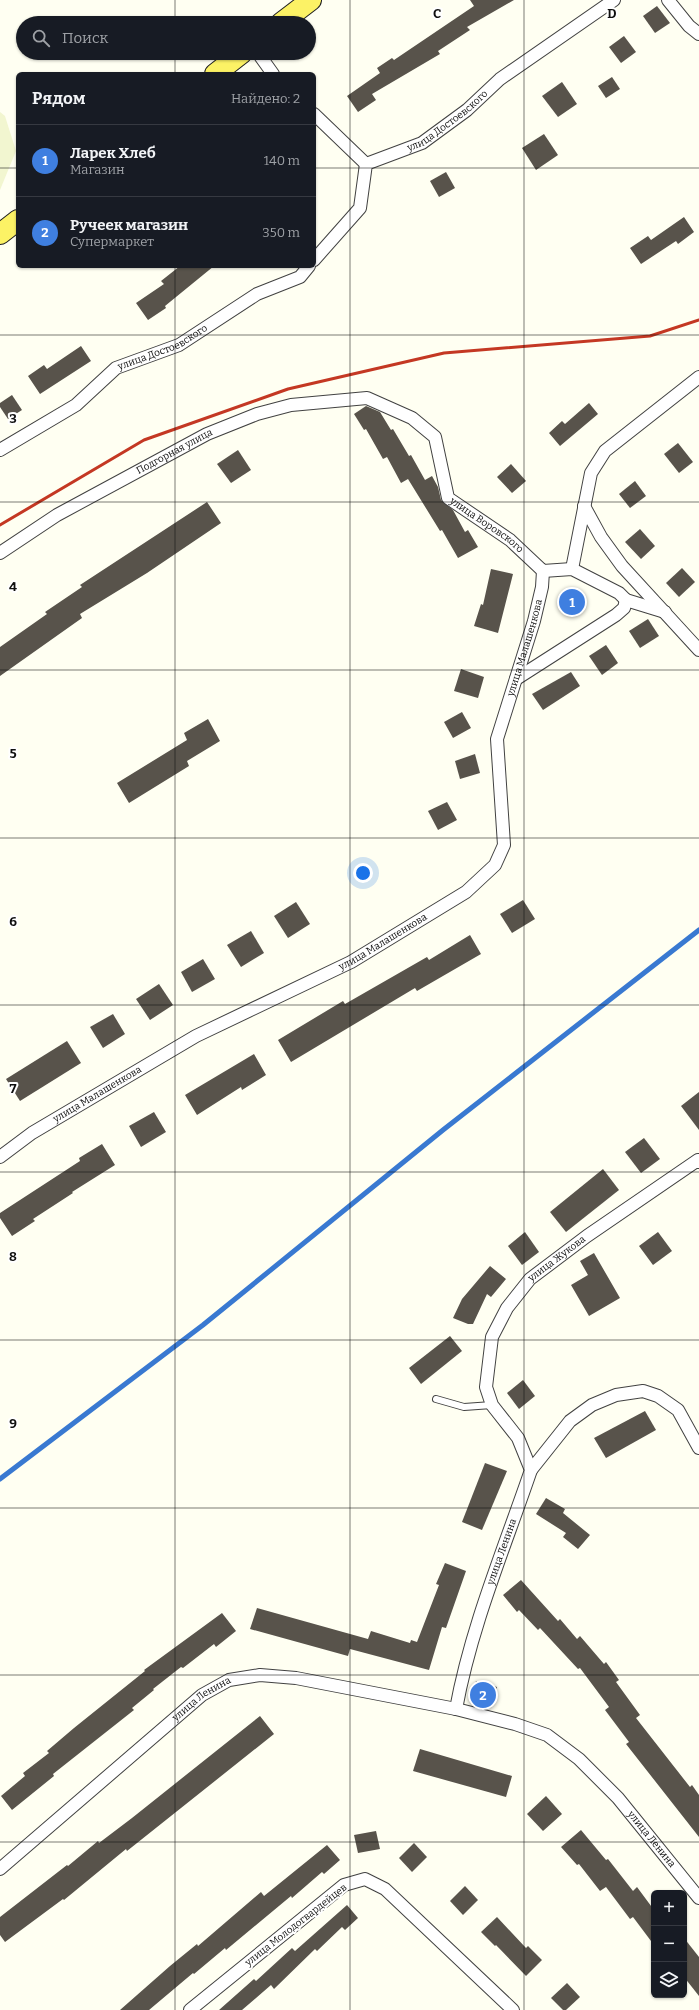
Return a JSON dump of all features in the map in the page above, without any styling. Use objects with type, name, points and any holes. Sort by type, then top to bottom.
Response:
[{"type":"main road","points":[[290,16],[311,0]]},
{"type":"main road","points":[[218,72],[233,60]]},
{"type":"main road","points":[[0,234],[16,222]]},
{"type":"street","name":"улица Достоевского","points":[[366,164],[422,143],[467,110],[500,79],[614,0]]},
{"type":"street","points":[[668,0],[699,34]]},
{"type":"street","points":[[263,60],[272,72]]},
{"type":"street","points":[[316,116],[366,164],[360,208],[316,258]]},
{"type":"street","name":"улица Достоевского","points":[[0,450],[76,405],[116,368],[179,345],[257,294],[300,277],[307,268]]},
{"type":"street","points":[[572,569],[591,473],[605,450],[699,377]]},
{"type":"street","name":"Подгорная улица","points":[[0,553],[57,515],[207,434],[257,414],[291,405],[367,398]]},
{"type":"street","name":"улица Воровского","points":[[367,398],[412,418],[435,437],[448,498],[510,540],[543,571]]},
{"type":"street","points":[[584,506],[601,537],[622,566],[666,612],[699,650]]},
{"type":"street","points":[[543,571],[572,569],[619,593],[626,600],[666,612]]},
{"type":"street","name":"улица Малашенкова","points":[[0,1157],[32,1133],[196,1036],[351,962],[466,892],[495,865],[504,845],[497,739],[534,621],[542,587],[543,571]]},
{"type":"street","points":[[516,679],[598,625],[616,615],[624,608],[626,600]]},
{"type":"street","name":"улица Жукова","points":[[492,1405],[486,1387],[492,1337],[507,1308],[530,1279],[587,1236],[699,1160]]},
{"type":"street","points":[[492,1405],[518,1438],[531,1470],[570,1421],[592,1405],[616,1395],[644,1391],[658,1396],[678,1410],[699,1448]]},
{"type":"street","name":"улица Ленина","points":[[456,1709],[461,1682],[483,1610],[531,1470]]},
{"type":"street","name":"улица Ленина","points":[[0,1869],[202,1695],[229,1680],[260,1675],[296,1678],[456,1709],[515,1724],[548,1735],[579,1759],[618,1798],[699,1898]]},
{"type":"street","name":"улица Молодогвардейцев","points":[[190,2010],[344,1884],[365,1879],[385,1889],[511,2009]]},
{"type":"lane","points":[[436,1399],[464,1407],[492,1405]]},
{"type":"green space","points":[[0,112],[5,116],[16,151],[0,190]]},
{"type":"building","points":[[470,0],[514,0],[467,27],[470,30],[438,51],[440,54],[372,94],[376,100],[358,112],[347,96],[380,73],[377,68],[392,58],[394,60],[474,6]]},
{"type":"building","points":[[657,6],[670,23],[655,33],[643,16]]},
{"type":"building","points":[[624,36],[636,52],[621,63],[609,47]]},
{"type":"building","points":[[612,77],[620,89],[606,98],[598,86]]},
{"type":"building","points":[[562,82],[577,104],[558,117],[542,96]]},
{"type":"building","points":[[544,134],[558,155],[536,170],[522,148]]},
{"type":"building","points":[[446,172],[455,188],[439,197],[430,181]]},
{"type":"building","points":[[684,217],[694,232],[678,244],[676,241],[641,264],[630,248],[648,236],[651,240]]},
{"type":"building","points":[[177,268],[212,268],[165,306],[166,308],[148,320],[136,303],[164,284],[161,281]]},
{"type":"building","points":[[81,346],[91,361],[40,394],[28,376],[44,365],[47,369]]},
{"type":"building","points":[[12,395],[22,410],[8,419],[0,407],[0,403]]},
{"type":"building","points":[[589,403],[598,414],[560,446],[549,433],[562,421],[565,424]]},
{"type":"building","points":[[366,406],[380,412],[391,430],[393,429],[409,456],[411,455],[425,480],[432,476],[438,487],[441,500],[453,510],[465,532],[468,530],[478,547],[458,558],[442,530],[440,531],[408,479],[401,483],[387,457],[383,459],[366,429],[364,430],[354,414]]},
{"type":"building","points":[[678,443],[693,462],[679,473],[664,454]]},
{"type":"building","points":[[238,450],[251,470],[231,483],[217,464]]},
{"type":"building","points":[[511,464],[526,481],[512,493],[497,477]]},
{"type":"building","points":[[635,481],[646,496],[630,508],[619,494]]},
{"type":"building","points":[[207,502],[221,523],[147,573],[80,614],[82,618],[0,676],[0,647],[47,614],[45,612],[82,587],[80,585]]},
{"type":"building","points":[[640,529],[655,546],[641,559],[625,542]]},
{"type":"building","points":[[682,568],[695,582],[679,597],[666,583]]},
{"type":"building","points":[[491,569],[513,574],[498,633],[474,626],[481,604],[483,605]]},
{"type":"building","points":[[648,619],[659,636],[640,648],[629,631]]},
{"type":"building","points":[[606,645],[618,663],[602,675],[589,656]]},
{"type":"building","points":[[461,669],[484,677],[478,698],[454,691]]},
{"type":"building","points":[[571,672],[580,686],[543,710],[532,694]]},
{"type":"building","points":[[462,712],[471,728],[453,738],[444,722]]},
{"type":"building","points":[[208,719],[220,741],[187,761],[189,766],[129,803],[117,783],[187,740],[184,733]]},
{"type":"building","points":[[475,754],[480,773],[460,779],[455,761]]},
{"type":"building","points":[[447,802],[457,820],[438,830],[428,811]]},
{"type":"building","points":[[523,900],[535,919],[512,933],[500,914]]},
{"type":"building","points":[[296,902],[310,924],[288,938],[274,916]]},
{"type":"building","points":[[251,931],[264,953],[241,967],[227,945]]},
{"type":"building","points":[[470,935],[481,954],[417,991],[415,988],[291,1062],[278,1040],[343,1001],[345,1004],[427,957],[429,960]]},
{"type":"building","points":[[203,959],[215,979],[192,992],[181,972]]},
{"type":"building","points":[[159,984],[173,1005],[150,1020],[136,999]]},
{"type":"building","points":[[113,1014],[125,1034],[103,1048],[90,1027]]},
{"type":"building","points":[[67,1041],[81,1063],[20,1101],[6,1079]]},
{"type":"building","points":[[254,1054],[266,1075],[242,1090],[241,1087],[197,1115],[185,1095]]},
{"type":"building","points":[[699,1092],[699,1130],[681,1106]]},
{"type":"building","points":[[154,1112],[166,1132],[141,1147],[129,1126]]},
{"type":"building","points":[[644,1138],[660,1159],[641,1173],[625,1152]]},
{"type":"building","points":[[102,1144],[115,1165],[72,1192],[73,1193],[33,1219],[35,1221],[12,1236],[0,1218],[0,1213],[80,1161],[79,1158]]},
{"type":"building","points":[[603,1169],[619,1190],[566,1232],[550,1212]]},
{"type":"building","points":[[525,1232],[539,1252],[522,1265],[508,1246]]},
{"type":"building","points":[[658,1232],[672,1251],[653,1265],[639,1246]]},
{"type":"building","points":[[594,1253],[620,1298],[589,1316],[571,1285],[588,1275],[580,1261]]},
{"type":"building","points":[[490,1266],[506,1279],[491,1297],[487,1294],[473,1324],[468,1324],[453,1318],[462,1299]]},
{"type":"building","points":[[450,1336],[462,1351],[421,1384],[409,1368]]},
{"type":"building","points":[[523,1380],[535,1396],[519,1409],[507,1393]]},
{"type":"building","points":[[645,1411],[656,1430],[606,1458],[594,1438]]},
{"type":"building","points":[[485,1463],[507,1471],[482,1530],[462,1522]]},
{"type":"building","points":[[546,1498],[565,1509],[563,1513],[590,1535],[578,1549],[563,1537],[566,1533],[536,1514]]},
{"type":"building","points":[[445,1563],[466,1571],[446,1628],[442,1627],[429,1670],[350,1649],[348,1656],[250,1629],[257,1608],[368,1639],[371,1631],[410,1643],[411,1640],[417,1642],[439,1585],[436,1584]]},
{"type":"building","points":[[521,1580],[558,1621],[560,1619],[577,1639],[580,1636],[604,1664],[606,1662],[619,1680],[616,1682],[640,1715],[636,1718],[690,1787],[692,1785],[699,1795],[699,1837],[626,1744],[629,1742],[605,1710],[609,1707],[580,1668],[578,1669],[540,1628],[538,1630],[519,1610],[517,1612],[503,1595]]},
{"type":"building","points":[[222,1613],[236,1631],[216,1647],[214,1644],[183,1668],[181,1667],[153,1689],[154,1690],[132,1708],[134,1710],[53,1774],[54,1776],[12,1810],[1,1796],[25,1776],[23,1773],[49,1753],[47,1751],[145,1671],[144,1670]]},
{"type":"building","points":[[476,1681],[497,1687],[491,1708],[470,1703]]},
{"type":"building","points":[[260,1716],[274,1734],[127,1851],[126,1849],[64,1900],[63,1899],[5,1942],[0,1935],[0,1917],[67,1865],[68,1866],[98,1841],[99,1843],[132,1818]]},
{"type":"building","points":[[420,1749],[512,1776],[506,1797],[413,1771]]},
{"type":"building","points":[[546,1796],[562,1814],[543,1831],[527,1814]]},
{"type":"building","points":[[581,1830],[606,1860],[608,1859],[633,1891],[637,1887],[651,1906],[651,1941],[633,1917],[630,1919],[606,1887],[600,1891],[579,1864],[577,1865],[561,1847]]},
{"type":"building","points":[[376,1831],[380,1849],[358,1853],[354,1835]]},
{"type":"building","points":[[414,1843],[427,1857],[412,1872],[399,1858]]},
{"type":"building","points":[[327,1845],[340,1860],[324,1874],[322,1872],[292,1898],[291,1896],[226,1950],[225,1948],[149,2010],[120,2010],[170,1966],[197,1944],[198,1946],[261,1892],[264,1896]]},
{"type":"building","points":[[465,1886],[478,1900],[463,1915],[450,1901]]},
{"type":"building","points":[[347,1905],[358,1918],[345,1930],[342,1927],[317,1951],[315,1949],[274,1989],[271,1985],[242,2010],[219,2010],[254,1979],[256,1981],[292,1948],[295,1951]]},
{"type":"building","points":[[497,1917],[526,1948],[528,1946],[542,1960],[526,1976],[481,1932]]},
{"type":"building","points":[[687,1942],[699,1957],[699,1996],[687,1981]]},
{"type":"building","points":[[567,1983],[580,1997],[566,2010],[563,2010],[551,1998]]},
{"type":"waterway","points":[[0,1479],[203,1325],[443,1130],[699,930]]},
{"type":"railway","points":[[0,525],[144,440],[288,389],[444,353],[650,336],[699,320]]},
{"type":"place","name":"Ларек Хлеб","points":[[572,602]]},
{"type":"place","name":"Ручеек магазин","points":[[483,1695]]}]
